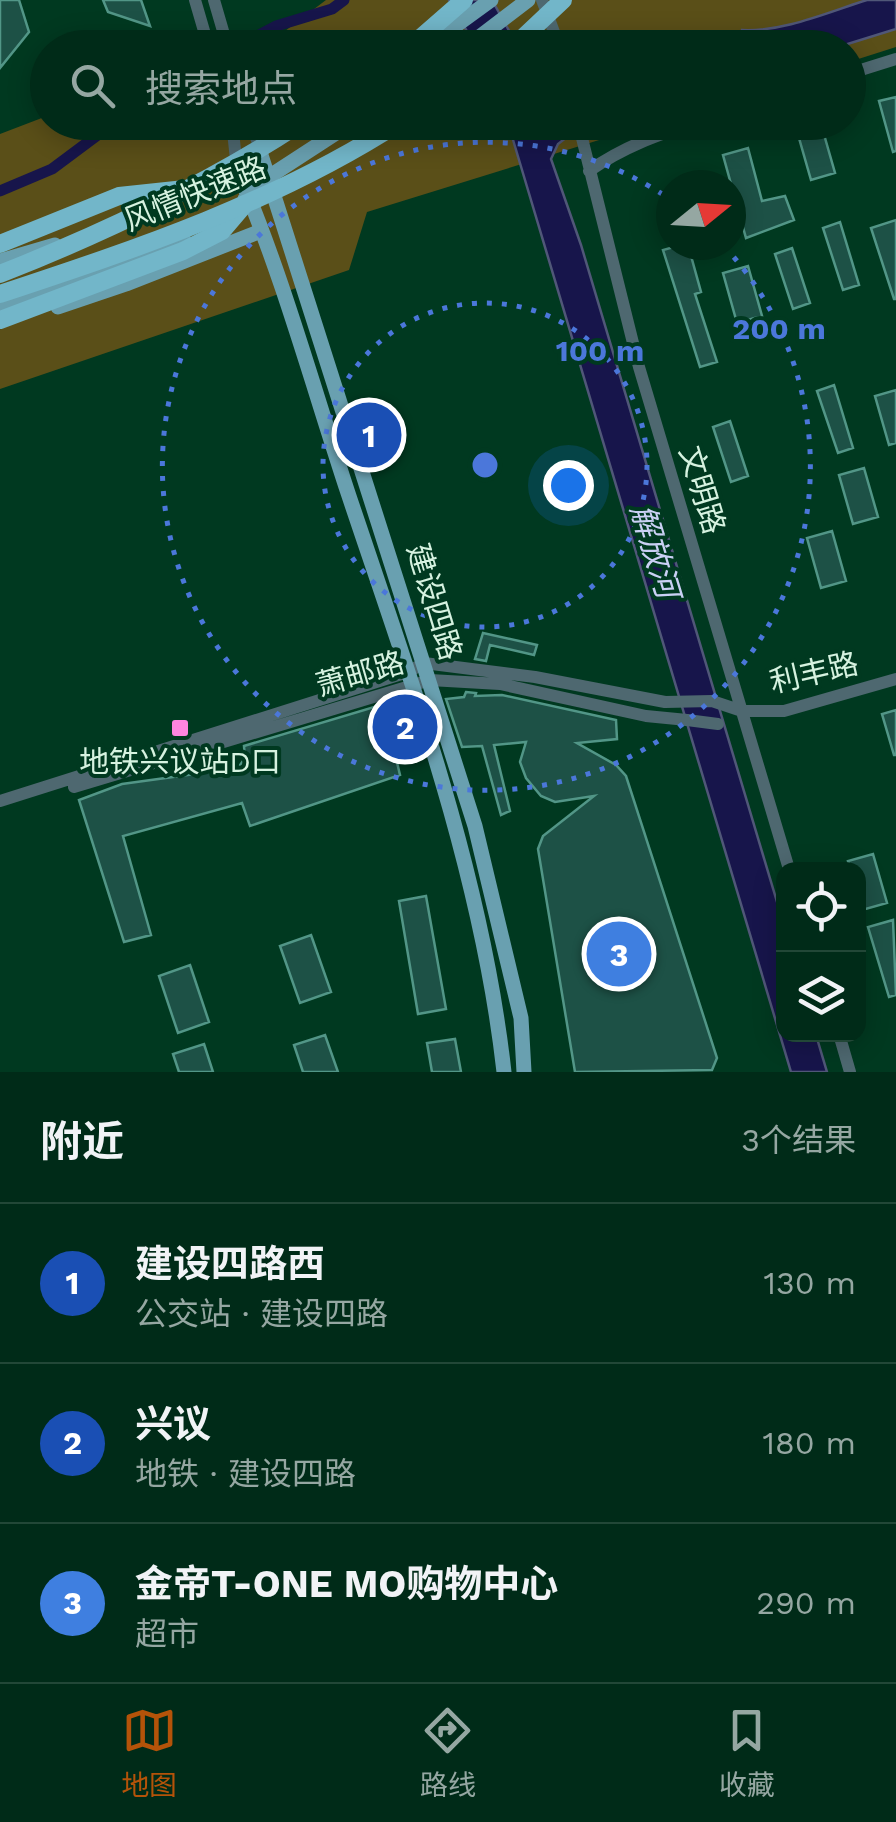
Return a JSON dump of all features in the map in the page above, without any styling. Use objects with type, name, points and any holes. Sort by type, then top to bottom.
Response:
[{"type":"highway","points":[[430,30],[464,0]]},
{"type":"highway","points":[[531,30],[563,0]]},
{"type":"highway","name":"风情快速路","points":[[0,274],[63,249],[200,182],[271,140]]},
{"type":"highway","name":"风情快速路","points":[[0,294],[226,214],[339,162],[373,140]]},
{"type":"highway","points":[[0,244],[119,196],[202,188]]},
{"type":"highway","points":[[0,323],[182,251],[222,231],[250,198]]},
{"type":"main road","points":[[449,30],[490,0]]},
{"type":"main road","points":[[489,30],[524,4]]},
{"type":"main road","points":[[0,261],[147,219],[285,140]]},
{"type":"main road","points":[[0,306],[176,242],[228,206],[250,198],[270,176],[325,140]]},
{"type":"main road","name":"建设四路","points":[[261,155],[480,845],[521,1018],[524,1072]]},
{"type":"main road","name":"建设四路","points":[[237,169],[250,198],[409,678],[459,846],[498,1014],[504,1072]]},
{"type":"main road","points":[[0,323],[126,284],[260,231]]},
{"type":"street","points":[[195,0],[204,30]]},
{"type":"street","points":[[214,0],[223,30]]},
{"type":"street","points":[[542,0],[553,30]]},
{"type":"street","points":[[866,68],[896,59]]},
{"type":"street","points":[[234,140],[237,169]]},
{"type":"street","points":[[256,140],[261,155]]},
{"type":"street","name":"文明路","points":[[583,140],[639,368],[787,862]]},
{"type":"street","points":[[588,171],[616,151],[642,140]]},
{"type":"street","points":[[0,801],[409,678],[424,663],[681,702],[712,701],[742,711]]},
{"type":"street","name":"萧邮路","points":[[0,810],[409,678],[500,684],[646,716],[718,724],[742,711]]},
{"type":"street","name":"利丰路","points":[[742,711],[784,711],[896,679]]},
{"type":"street","points":[[841,1042],[850,1072]]},
{"type":"shaded area","points":[[326,0],[896,0],[896,47],[866,57],[866,30],[286,30]]},
{"type":"shaded area","points":[[30,123],[30,140],[599,140],[367,212],[349,270],[0,389],[0,134]]},
{"type":"water","points":[[449,0],[492,0],[509,30],[466,30]]},
{"type":"water","points":[[867,0],[896,0],[896,29],[866,38],[866,30],[758,30]]},
{"type":"water","name":"解放河","points":[[513,140],[563,140],[551,159],[581,245],[776,899],[776,1022]]},
{"type":"water","points":[[782,1042],[818,1042],[827,1072],[791,1072]]},
{"type":"building","points":[[0,0],[19,0],[29,32],[0,68]]},
{"type":"building","points":[[103,0],[141,0],[150,26],[108,12]]},
{"type":"building","points":[[896,97],[896,151],[893,152],[879,101]]},
{"type":"building","points":[[800,140],[826,140],[835,173],[811,180]]},
{"type":"building","points":[[748,148],[762,201],[785,196],[794,220],[746,238],[746,170],[727,170],[723,155]]},
{"type":"building","points":[[896,220],[896,299],[894,299],[871,228]]},
{"type":"building","points":[[840,222],[859,285],[843,290],[823,228]]},
{"type":"building","points":[[792,248],[810,303],[793,309],[775,254]]},
{"type":"building","points":[[666,260],[692,260],[701,292],[695,294],[717,362],[700,367]]},
{"type":"building","points":[[748,266],[762,316],[737,323],[723,273]]},
{"type":"building","points":[[834,385],[853,448],[838,453],[817,391]]},
{"type":"building","points":[[896,390],[896,443],[889,445],[875,396]]},
{"type":"building","points":[[730,421],[748,476],[731,482],[713,427]]},
{"type":"building","points":[[864,468],[878,517],[853,524],[839,475]]},
{"type":"building","points":[[832,531],[846,581],[821,588],[807,538]]},
{"type":"building","points":[[483,633],[537,645],[534,655],[490,645],[486,661],[475,659]]},
{"type":"building","points":[[466,692],[476,693],[475,696],[502,695],[616,720],[617,739],[577,743],[616,765],[626,776],[717,1058],[712,1070],[575,1072],[538,849],[543,836],[594,796],[555,802],[541,796],[526,778],[520,762],[526,742],[494,745],[510,811],[501,815],[482,746],[462,747],[446,699],[464,697]]},
{"type":"building","points":[[406,701],[420,749],[394,750],[400,775],[250,826],[242,803],[123,836],[151,935],[124,942],[79,800],[122,784],[238,768],[245,758],[244,746],[391,702]]},
{"type":"building","points":[[896,710],[896,755],[894,755],[882,714]]},
{"type":"building","points":[[873,854],[887,903],[866,909],[866,862],[848,861]]},
{"type":"building","points":[[426,896],[446,1009],[418,1014],[399,901]]},
{"type":"building","points":[[893,920],[896,995],[889,997],[868,927]]},
{"type":"building","points":[[311,935],[331,992],[300,1003],[280,946]]},
{"type":"building","points":[[190,965],[209,1022],[178,1033],[159,976]]},
{"type":"building","points":[[325,1035],[338,1072],[303,1072],[294,1045]]},
{"type":"building","points":[[455,1039],[461,1072],[432,1072],[427,1043]]},
{"type":"building","points":[[204,1044],[213,1072],[179,1072],[173,1054]]},
{"type":"waterway","points":[[269,30],[332,9],[344,0]]},
{"type":"waterway","points":[[0,191],[52,169],[91,140]]},
{"type":"place","name":"建设四路西","points":[[369,435]]},
{"type":"place","name":"兴议","points":[[405,727]]},
{"type":"place","name":"地铁兴议站D口","points":[[180,728]]},
{"type":"place","name":"金帝T-ONE MO购物中心","points":[[619,954]]}]
